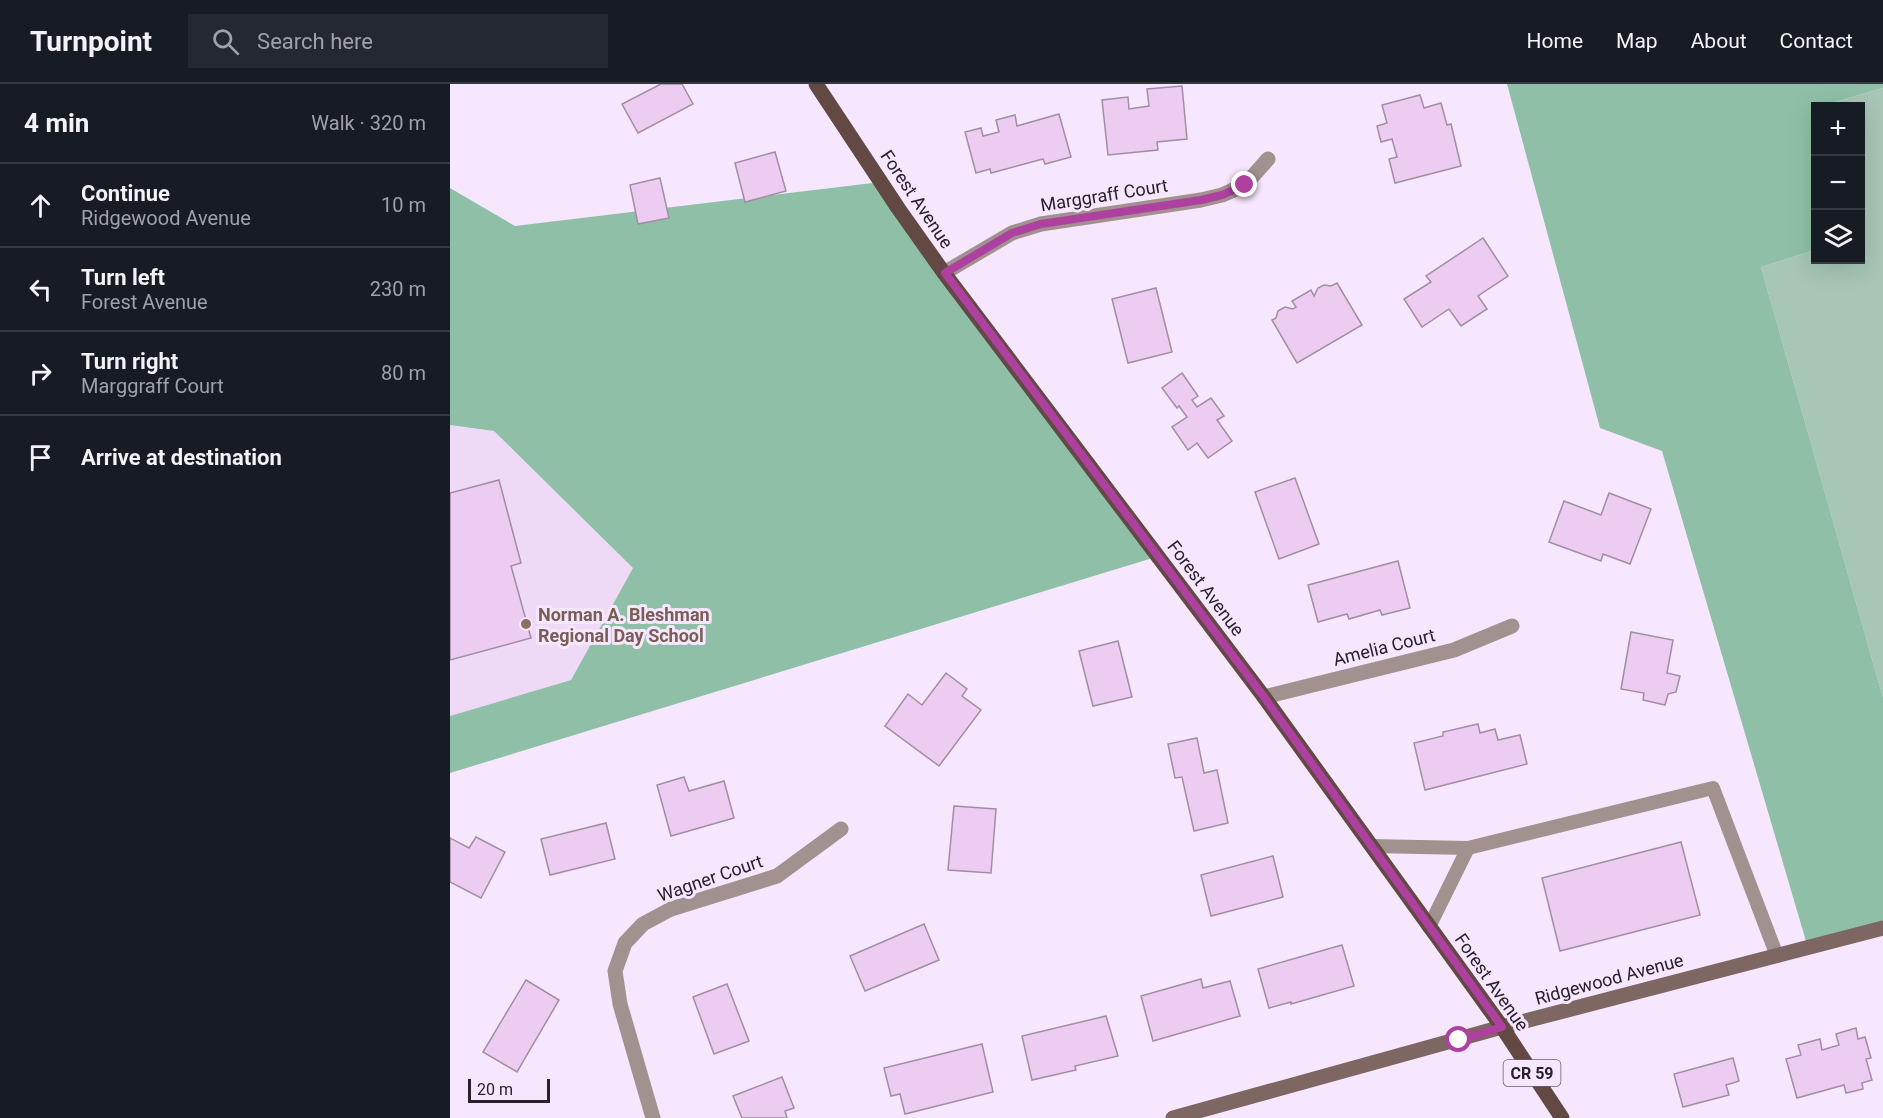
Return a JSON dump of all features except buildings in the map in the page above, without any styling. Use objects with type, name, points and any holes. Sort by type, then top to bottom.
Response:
[{"type":"main road","name":"Forest Avenue","points":[[816,84],[898,208],[1264,697],[1502,1027],[1562,1118]]},
{"type":"street","name":"Marggraff Court","points":[[945,273],[1012,233],[1041,224],[1222,195],[1245,185],[1268,159]]},
{"type":"street","name":"Amelia Court","points":[[1264,697],[1454,650],[1512,626]]},
{"type":"street","name":"Wagner Court","points":[[654,1118],[620,1004],[615,971],[625,943],[643,924],[671,909],[777,876],[841,829]]},
{"type":"street","name":"Ridgewood Avenue","points":[[1173,1118],[1502,1027],[1883,928]]},
{"type":"lane","points":[[1371,846],[1468,848],[1713,788],[1777,956]]},
{"type":"lane","points":[[1429,927],[1468,848]]},
{"type":"shaded area","name":"Norman A. Bleshman Regional Day School","points":[[450,425],[494,431],[633,568],[571,680],[450,716]]},
{"type":"green space","points":[[1507,84],[1883,84],[1883,88],[1835,102],[1811,102],[1811,251],[1761,267],[1883,698],[1883,928],[1808,948],[1662,451],[1600,428]]},
{"type":"green space","points":[[1883,88],[1883,698],[1761,267],[1811,251],[1811,264],[1865,264],[1865,102],[1835,102]]},
{"type":"green space","points":[[881,182],[1156,557],[450,773],[450,716],[571,680],[633,568],[494,431],[450,425],[450,188],[515,226]]},
{"type":"place","name":"Norman A. Bleshman Regional Day School","points":[[526,624]]},
{"type":"route","points":[[1245,185],[1222,195],[1201,200],[1041,224],[1012,233],[945,273],[1264,697],[1502,1027],[1459,1040]]}]
